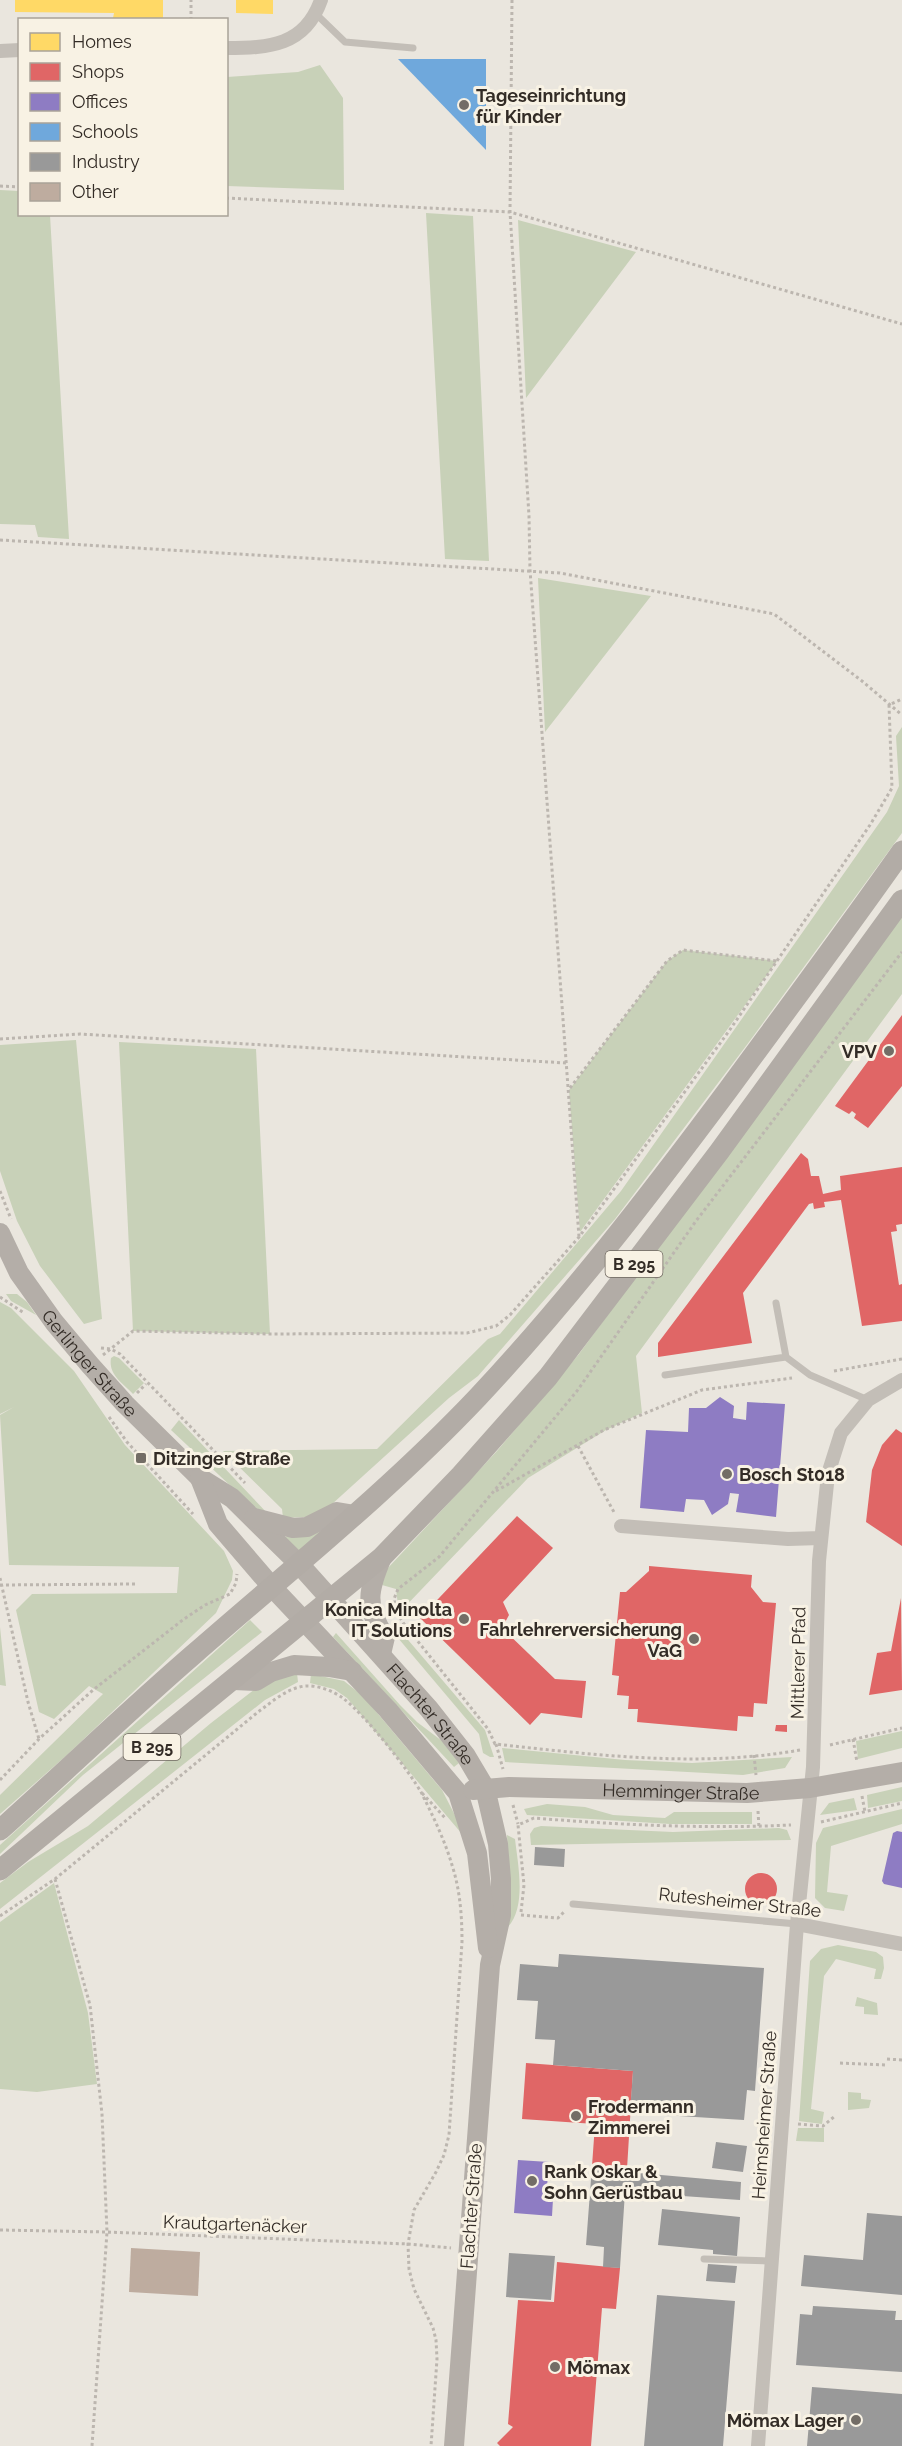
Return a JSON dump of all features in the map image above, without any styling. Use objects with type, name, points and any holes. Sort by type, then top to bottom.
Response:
[{"type":"main road","name":"B 295","points":[[0,1830],[176,1670],[355,1515],[475,1400],[573,1289],[691,1139],[841,938],[902,851]]},
{"type":"main road","name":"B 295","points":[[0,1870],[382,1557],[461,1475],[548,1377],[719,1152],[902,900]]},
{"type":"main road","name":"Gerlinger Straße","points":[[6,1227],[19,1273],[54,1322],[93,1356],[125,1404],[200,1478],[232,1498],[299,1564]]},
{"type":"main road","name":"Gerlinger Straße","points":[[200,1478],[218,1524],[272,1587]]},
{"type":"main road","points":[[252,1518],[293,1528],[313,1524],[337,1512],[355,1515]]},
{"type":"main road","points":[[381,1654],[385,1637],[371,1613],[370,1603],[371,1586],[382,1557]]},
{"type":"main road","name":"Flachter Straße","points":[[299,1564],[445,1727],[485,1788],[496,1831],[501,1879],[501,1915],[490,1965],[454,2446]]},
{"type":"main road","name":"Flachter Straße","points":[[272,1587],[352,1671],[458,1793],[477,1853],[490,1965]]},
{"type":"main road","points":[[234,1680],[256,1681],[271,1672],[294,1665],[352,1671]]},
{"type":"main road","name":"Hemminger Straße","points":[[458,1793],[485,1788],[736,1793],[810,1788],[902,1772]]},
{"type":"street","points":[[228,48],[260,48],[293,38],[316,14],[321,0]]},
{"type":"street","points":[[0,51],[18,50]]},
{"type":"street","name":"Mittlerer Pfad","points":[[810,1788],[814,1748],[821,1539],[828,1474],[841,1433],[868,1400],[902,1380]]},
{"type":"street","points":[[621,1526],[788,1539],[821,1539]]},
{"type":"street","name":"Heimsheimer Straße","points":[[758,2446],[796,1924],[810,1788]]},
{"type":"street","name":"Rutesheimer Straße","points":[[796,1924],[902,1944]]},
{"type":"lane","points":[[316,14],[345,42],[413,48]]},
{"type":"lane","points":[[776,1303],[786,1357],[810,1375],[868,1400]]},
{"type":"lane","points":[[665,1375],[786,1357]]},
{"type":"lane","name":"Rutesheimer Straße","points":[[573,1904],[796,1924]]},
{"type":"lane","points":[[704,2259],[771,2261]]},
{"type":"path","points":[[191,0],[191,18]]},
{"type":"path","points":[[512,0],[510,212],[529,516],[530,570],[579,1237]]},
{"type":"path","points":[[0,186],[18,187]]},
{"type":"path","points":[[228,198],[510,212],[902,324]]},
{"type":"path","points":[[0,540],[530,570],[560,573],[774,614],[862,681],[902,716]]},
{"type":"path","points":[[889,705],[902,699]]},
{"type":"path","points":[[93,1356],[111,1349],[133,1331],[270,1334],[467,1333],[496,1326],[510,1315],[579,1237],[686,1092],[870,825],[892,788],[889,705]]},
{"type":"path","points":[[569,1090],[656,974],[667,961],[683,950],[777,960]]},
{"type":"path","points":[[902,952],[696,1221],[577,1391],[439,1557],[398,1589],[394,1599],[396,1611],[404,1624],[488,1729],[495,1744],[628,1758],[729,1757],[814,1748],[902,1728]]},
{"type":"path","points":[[0,1038],[80,1034],[566,1062]]},
{"type":"path","points":[[0,1191],[6,1227]]},
{"type":"path","points":[[0,1297],[30,1317]]},
{"type":"path","points":[[93,1356],[111,1349]]},
{"type":"path","points":[[111,1349],[120,1354],[250,1488]]},
{"type":"path","points":[[495,1492],[604,1430],[702,1390],[902,1359]]},
{"type":"path","points":[[108,1414],[127,1442],[196,1517]]},
{"type":"path","points":[[578,1445],[621,1526]]},
{"type":"path","points":[[0,1780],[39,1739],[93,1690],[184,1619],[205,1605],[230,1594],[236,1583],[236,1568]]},
{"type":"path","points":[[0,1578],[28,1702],[39,1739]]},
{"type":"path","points":[[0,1585],[136,1584]]},
{"type":"path","points":[[0,1916],[55,1879],[258,1712],[294,1689],[307,1686],[328,1690],[343,1698],[380,1738],[421,1792],[451,1825]]},
{"type":"path","points":[[421,1792],[453,1866],[459,1893],[462,1942],[449,2135],[444,2155],[414,2210],[408,2244],[409,2269],[414,2289],[433,2328],[436,2340],[437,2359],[431,2446]]},
{"type":"path","points":[[573,1904],[558,1918],[521,1915],[524,1885],[518,1825],[534,1818],[672,1827],[807,1825],[902,1803]]},
{"type":"path","points":[[55,1879],[90,2006],[102,2114],[107,2232],[92,2446]]},
{"type":"path","points":[[887,2059],[902,2060]]},
{"type":"path","points":[[840,2062],[887,2065]]},
{"type":"path","points":[[781,2123],[823,2126],[835,2116]]},
{"type":"path","name":"Krautgartenäcker","points":[[0,2230],[408,2244],[468,2249]]},
{"type":"green space","points":[[320,65],[343,98],[344,190],[228,186],[228,77],[298,72]]},
{"type":"green space","points":[[0,190],[18,191],[18,216],[50,216],[69,539],[38,537],[35,525],[0,524]]},
{"type":"green space","points":[[426,213],[473,216],[489,561],[445,559]]},
{"type":"green space","points":[[518,220],[636,252],[526,398]]},
{"type":"green space","points":[[538,578],[651,596],[545,732]]},
{"type":"green space","points":[[902,727],[902,833],[746,1046],[615,1219],[478,1376],[449,1398],[331,1505],[307,1517],[283,1518],[282,1509],[223,1451],[377,1449],[488,1339],[500,1334],[621,1191],[887,812],[899,786],[896,736]]},
{"type":"green space","points":[[902,913],[902,994],[636,1356],[642,1413],[606,1430],[528,1478],[399,1613],[396,1589],[382,1585],[387,1569],[497,1451],[579,1354]]},
{"type":"green space","points":[[683,950],[777,961],[580,1232],[569,1090],[667,961]]},
{"type":"green space","points":[[76,1040],[102,1319],[84,1324],[40,1266],[17,1221],[0,1171],[0,1045]]},
{"type":"green space","points":[[119,1042],[256,1049],[270,1334],[133,1331]]},
{"type":"green space","points":[[6,1294],[17,1294],[27,1302],[36,1315],[11,1301]]},
{"type":"green space","points":[[0,1302],[11,1308],[74,1371],[125,1445],[224,1551],[233,1571],[232,1580],[216,1613],[67,1755],[0,1814],[0,1795],[103,1694],[89,1686],[54,1719],[39,1712],[16,1610],[32,1594],[177,1593],[179,1567],[9,1565],[0,1415],[14,1407],[0,1414]]},
{"type":"green space","points":[[114,1356],[119,1358],[144,1383],[133,1394],[114,1374],[111,1358]]},
{"type":"green space","points":[[179,1420],[269,1515],[252,1506],[171,1430]]},
{"type":"green space","points":[[323,1530],[298,1552],[283,1537]]},
{"type":"green space","points":[[250,1620],[262,1632],[83,1775],[0,1854],[0,1845]]},
{"type":"green space","points":[[0,1627],[6,1686],[0,1685]]},
{"type":"green space","points":[[336,1633],[400,1705],[417,1722],[446,1744],[459,1763],[454,1767],[333,1637]]},
{"type":"green space","points":[[403,1634],[485,1730],[494,1757],[483,1753],[479,1734],[398,1638]]},
{"type":"green space","points":[[297,1673],[298,1682],[265,1700],[0,1909],[0,1883],[28,1862],[88,1826],[211,1723],[264,1682]]},
{"type":"green space","points":[[311,1674],[344,1681],[363,1696],[442,1790],[462,1829],[462,1834],[347,1698],[334,1689],[310,1683]]},
{"type":"green space","points":[[902,1731],[902,1748],[858,1759],[856,1741]]},
{"type":"green space","points":[[502,1748],[625,1760],[692,1763],[792,1757],[785,1768],[743,1775],[505,1762]]},
{"type":"green space","points":[[902,1787],[902,1801],[868,1808],[867,1795]]},
{"type":"green space","points":[[854,1798],[857,1810],[820,1815],[829,1803]]},
{"type":"green space","points":[[547,1804],[585,1807],[613,1815],[665,1818],[674,1812],[752,1812],[752,1824],[670,1824],[527,1815],[524,1809]]},
{"type":"green space","points":[[902,1809],[902,1824],[831,1846],[827,1892],[848,1895],[844,1911],[825,1908],[815,1898],[816,1843],[823,1828]]},
{"type":"green space","points":[[541,1826],[673,1832],[779,1828],[787,1830],[791,1840],[531,1845],[530,1834],[534,1828]]},
{"type":"green space","points":[[507,1835],[515,1839],[520,1886],[517,1909],[507,1928],[509,1880]]},
{"type":"green space","points":[[54,1883],[88,2013],[97,2084],[37,2092],[0,2089],[0,1922]]},
{"type":"green space","points":[[838,1945],[876,1952],[883,1957],[884,1968],[881,1979],[874,1979],[876,1969],[836,1959],[824,1976],[811,2109],[824,2112],[822,2124],[799,2121],[810,1961],[821,1949]]},
{"type":"green space","points":[[857,1997],[877,2003],[878,2015],[864,2014],[864,2007],[855,2006]]},
{"type":"green space","points":[[848,2092],[861,2093],[861,2099],[871,2100],[869,2108],[848,2110]]},
{"type":"green space","points":[[798,2128],[824,2128],[824,2142],[796,2141]]},
{"type":"building: Homes","points":[[15,0],[163,0],[163,18],[113,18],[114,13],[15,12]]},
{"type":"building: Homes","points":[[236,0],[273,0],[273,14],[236,13]]},
{"type":"building: Shops","name":"VPV","points":[[902,1015],[902,1086],[868,1128],[854,1118],[856,1114],[852,1111],[849,1114],[835,1106]]},
{"type":"building: Shops","points":[[801,1153],[808,1159],[811,1176],[819,1176],[823,1194],[841,1190],[840,1176],[902,1167],[902,1224],[896,1225],[897,1231],[891,1232],[899,1285],[902,1284],[902,1321],[862,1326],[841,1200],[824,1202],[825,1207],[814,1209],[813,1203],[809,1204],[743,1293],[752,1343],[658,1357],[658,1343]]},
{"type":"building: Shops","points":[[896,1429],[902,1433],[902,1546],[866,1522],[872,1470],[882,1445]]},
{"type":"building: Shops","name":"Konica Minolta IT Solutions","points":[[517,1516],[553,1548],[503,1602],[509,1615],[502,1628],[555,1679],[586,1681],[582,1718],[541,1713],[530,1725],[420,1618]]},
{"type":"building: Shops","name":"Fahrlehrerversicherung VaG","points":[[649,1566],[752,1575],[751,1587],[763,1602],[776,1603],[767,1704],[754,1703],[753,1717],[738,1716],[737,1731],[637,1722],[638,1709],[628,1709],[629,1696],[617,1695],[619,1676],[612,1675],[620,1592],[626,1592],[649,1571]]},
{"type":"building: Shops","points":[[901,1598],[902,1690],[869,1695],[877,1653],[891,1651]]},
{"type":"building: Shops","points":[[776,1725],[787,1725],[787,1732],[775,1731]]},
{"type":"building: Shops","points":[[761,1873],[772,1878],[777,1889],[772,1900],[761,1905],[750,1900],[745,1889],[750,1878]]},
{"type":"building: Shops","name":"Frodermann Zimmerei","points":[[526,2063],[633,2071],[627,2169],[592,2166],[595,2124],[522,2119]]},
{"type":"building: Shops","name":"Mömax","points":[[557,2262],[620,2268],[616,2309],[602,2308],[591,2446],[500,2446],[497,2443],[513,2427],[508,2424],[518,2300],[554,2302]]},
{"type":"building: Offices","points":[[720,1397],[734,1406],[733,1418],[746,1420],[747,1402],[785,1404],[776,1517],[736,1512],[739,1494],[730,1493],[728,1504],[712,1515],[704,1500],[686,1499],[684,1512],[640,1508],[646,1430],[688,1432],[689,1408],[706,1408]]},
{"type":"building: Offices","points":[[902,1832],[902,1888],[884,1884],[882,1881],[893,1833]]},
{"type":"building: Offices","name":"Rank Oskar & Sohn Gerüstbau","points":[[518,2160],[549,2162],[546,2199],[553,2199],[552,2216],[514,2213]]},
{"type":"building: Schools","name":"Tageseinrichtung für Kinder","points":[[398,59],[486,59],[486,150]]},
{"type":"building: Industry","points":[[535,1847],[565,1849],[564,1867],[534,1865]]},
{"type":"building: Industry","points":[[559,1954],[764,1968],[755,2091],[747,2090],[744,2120],[630,2113],[633,2071],[553,2065],[555,2040],[535,2039],[538,2001],[517,2000],[520,1964],[558,1967]]},
{"type":"building: Industry","points":[[716,2142],[747,2146],[743,2172],[712,2168]]},
{"type":"building: Industry","points":[[592,2166],[627,2169],[627,2172],[741,2182],[740,2200],[625,2192],[620,2268],[603,2267],[604,2247],[586,2245]]},
{"type":"building: Industry","points":[[662,2209],[740,2217],[737,2256],[713,2254],[713,2250],[658,2245]]},
{"type":"building: Industry","points":[[867,2213],[902,2216],[902,2295],[801,2286],[804,2255],[863,2260]]},
{"type":"building: Industry","points":[[509,2253],[555,2256],[551,2300],[506,2297]]},
{"type":"building: Industry","points":[[708,2264],[737,2266],[735,2283],[706,2281]]},
{"type":"building: Industry","points":[[657,2295],[735,2301],[723,2446],[644,2446]]},
{"type":"building: Industry","points":[[813,2306],[896,2311],[895,2320],[902,2320],[902,2372],[796,2365],[800,2314],[812,2315]]},
{"type":"building: Industry","name":"Mömax Lager","points":[[812,2387],[902,2394],[902,2446],[807,2446]]},
{"type":"building: Other","points":[[131,2248],[200,2252],[198,2296],[129,2292]]},
{"type":"place","name":"Tageseinrichtung für Kinder","points":[[464,105]]},
{"type":"place","name":"VPV","points":[[889,1051]]},
{"type":"place","name":"Ditzinger Straße","points":[[141,1458]]},
{"type":"place","name":"Bosch St018","points":[[727,1474]]},
{"type":"place","name":"Konica Minolta IT Solutions","points":[[464,1619]]},
{"type":"place","name":"Fahrlehrerversicherung VaG","points":[[694,1639]]},
{"type":"place","name":"Frodermann Zimmerei","points":[[576,2116]]},
{"type":"place","name":"Rank Oskar & Sohn Gerüstbau","points":[[532,2181]]},
{"type":"place","name":"Mömax","points":[[555,2367]]},
{"type":"place","name":"Mömax Lager","points":[[856,2420]]}]
